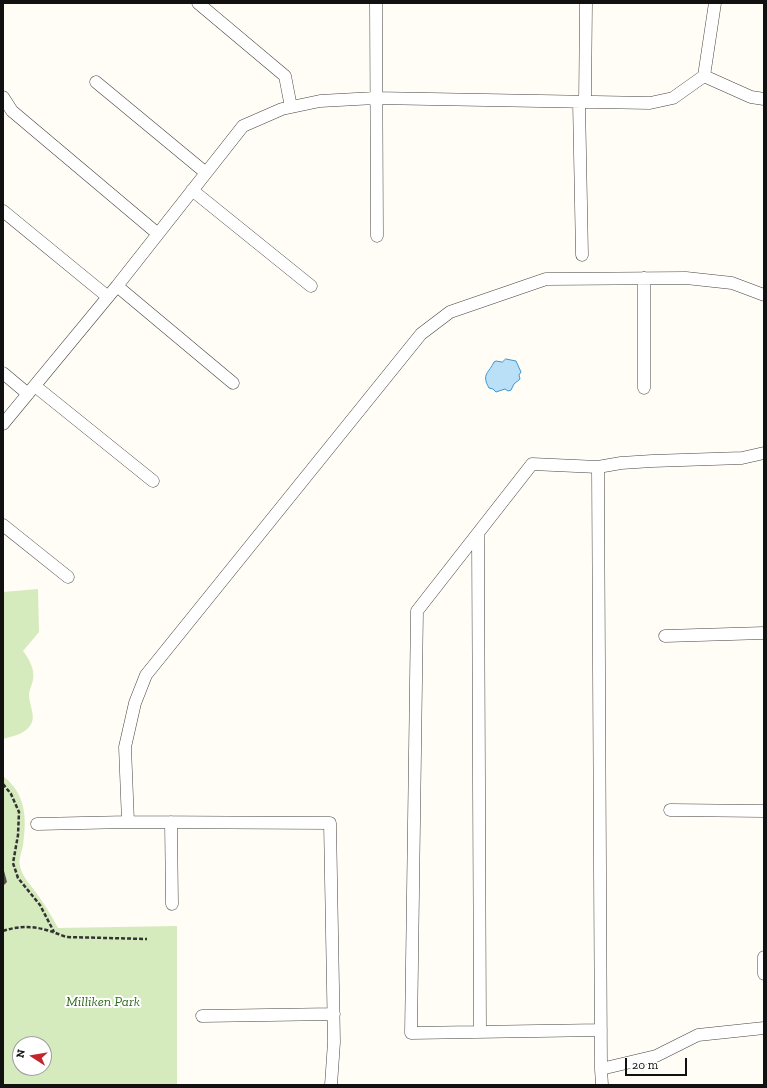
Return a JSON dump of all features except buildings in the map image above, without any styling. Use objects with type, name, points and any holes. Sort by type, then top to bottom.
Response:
[{"type":"lane","points":[[198,3],[285,76],[292,107]]},
{"type":"lane","points":[[376,3],[375,98],[377,236]]},
{"type":"lane","points":[[582,255],[582,102],[586,3]]},
{"type":"lane","points":[[3,424],[117,286],[243,126],[282,109],[320,101],[375,98],[650,103],[673,98],[704,76],[715,3]]},
{"type":"lane","points":[[704,76],[751,97],[764,99]]},
{"type":"lane","points":[[96,82],[206,173]]},
{"type":"lane","points":[[3,97],[12,111],[158,234]]},
{"type":"lane","points":[[192,190],[311,286]]},
{"type":"lane","points":[[3,211],[108,297]]},
{"type":"lane","points":[[644,278],[644,388]]},
{"type":"lane","points":[[128,822],[125,747],[135,703],[146,676],[421,334],[450,312],[546,279],[686,278],[732,283],[764,295]]},
{"type":"lane","points":[[117,286],[233,382]]},
{"type":"lane","points":[[3,373],[32,390],[153,481]]},
{"type":"lane","points":[[600,1030],[411,1033],[417,612],[532,464],[598,467],[652,461],[742,458],[764,452]]},
{"type":"lane","points":[[598,467],[600,1030],[602,1085]]},
{"type":"lane","points":[[3,525],[68,577]]},
{"type":"lane","points":[[478,533],[480,1032]]},
{"type":"lane","points":[[665,636],[764,633]]},
{"type":"lane","points":[[670,810],[764,811]]},
{"type":"lane","points":[[37,824],[128,822],[330,823],[334,1014],[331,1085]]},
{"type":"lane","points":[[171,822],[172,904]]},
{"type":"lane","points":[[764,957],[764,974]]},
{"type":"lane","points":[[202,1016],[334,1014]]},
{"type":"lane","points":[[601,1069],[656,1056],[698,1035],[764,1028]]},
{"type":"path","points":[[3,784],[11,794],[19,812],[18,835],[13,863],[18,878],[40,905],[54,932]]},
{"type":"path","points":[[3,931],[14,927],[30,926],[54,932],[66,937],[147,939]]},
{"type":"green space","points":[[38,589],[39,632],[23,651],[33,672],[33,680],[29,695],[33,719],[30,726],[23,732],[3,739],[3,592]]},
{"type":"green space","name":"Milliken Park","points":[[3,776],[11,783],[23,807],[25,825],[23,845],[19,861],[21,870],[46,906],[58,928],[177,926],[177,1085],[3,1085]]},
{"type":"water","points":[[506,359],[516,361],[521,372],[519,375],[520,379],[514,384],[511,390],[508,391],[505,389],[496,392],[489,388],[486,377],[494,362],[502,362]]}]
